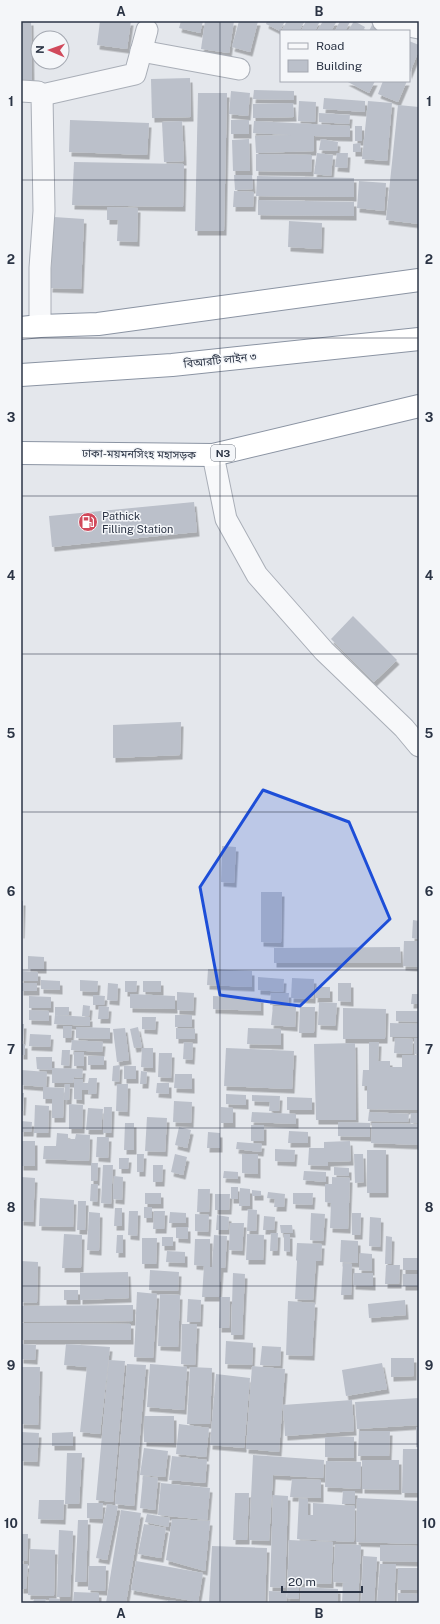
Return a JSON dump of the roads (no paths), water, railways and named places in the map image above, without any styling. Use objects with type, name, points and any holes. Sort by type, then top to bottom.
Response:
[{"type":"highway","points":[[31,327],[98,324],[419,280]]},
{"type":"highway","name":"বিআরটি লাইন ৩","points":[[21,375],[172,365],[419,339]]},
{"type":"highway","name":"ঢাকা-ময়মনসিংহ মহাসড়ক","points":[[21,453],[213,456],[419,406]]},
{"type":"street","points":[[383,21],[419,28]]},
{"type":"street","points":[[21,91],[38,92],[42,95],[135,74],[147,30]]},
{"type":"street","points":[[141,52],[239,69]]},
{"type":"street","points":[[31,327],[40,268],[44,211],[42,95]]},
{"type":"street","points":[[213,456],[226,519],[256,575],[324,651],[404,728],[419,746]]},
{"type":"place","name":"Pathick Filling Station","points":[[88,522]]}]
